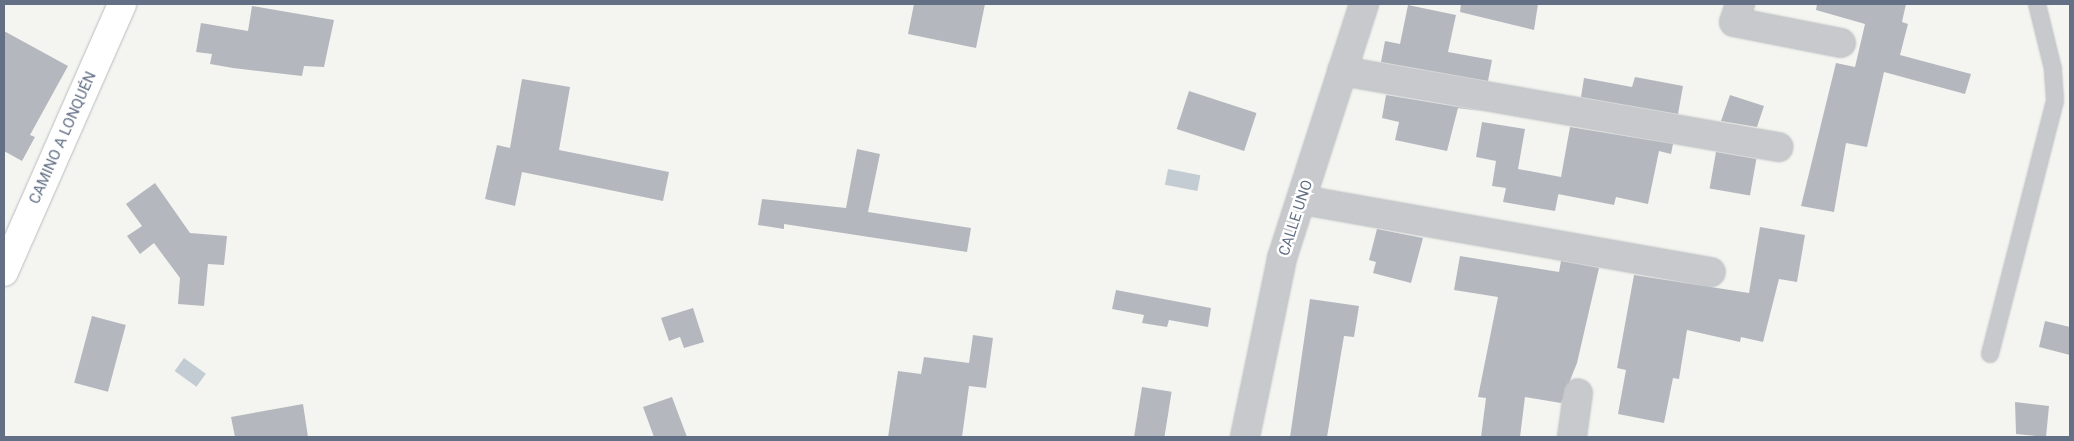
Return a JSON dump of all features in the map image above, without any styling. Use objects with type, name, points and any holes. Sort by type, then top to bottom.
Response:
[{"type":"main road","name":"CAMINO A LONQUÉN","points":[[4,272],[9,244],[122,4]]},
{"type":"street","name":"CALLE UNO","points":[[1245,437],[1282,258],[1364,4]]},
{"type":"street","points":[[1740,4],[1734,22],[1841,43]]},
{"type":"street","points":[[1342,71],[1778,146]]},
{"type":"street","points":[[1302,200],[1712,272]]},
{"type":"street","points":[[1572,437],[1578,393]]},
{"type":"lane","points":[[1990,354],[2055,100],[2054,69],[2037,4]]},
{"type":"shaded area","points":[[1168,169],[1200,175],[1197,191],[1165,185]]},
{"type":"shaded area","points":[[184,358],[206,374],[196,387],[175,371]]},
{"type":"building","points":[[914,4],[985,4],[976,48],[908,34]]},
{"type":"building","points":[[1461,4],[1538,4],[1534,30],[1460,12]]},
{"type":"building","points":[[1817,4],[1906,4],[1902,22],[1908,24],[1900,55],[1971,74],[1965,94],[1884,72],[1867,147],[1846,143],[1834,212],[1801,206],[1836,63],[1855,67],[1865,24],[1816,10]]},
{"type":"building","points":[[1408,5],[1456,15],[1448,52],[1492,60],[1488,81],[1381,62],[1385,41],[1400,44]]},
{"type":"building","points":[[252,6],[334,20],[324,67],[304,66],[302,76],[233,68],[210,64],[212,54],[196,52],[201,23],[248,31]]},
{"type":"building","points":[[4,31],[68,66],[30,135],[35,137],[22,161],[4,151]]},
{"type":"building","points":[[1635,77],[1683,86],[1678,114],[1581,97],[1584,78],[1632,87]]},
{"type":"building","points":[[522,79],[570,87],[559,150],[669,172],[663,201],[522,172],[515,206],[485,199],[497,145],[510,148]]},
{"type":"building","points":[[1189,91],[1257,113],[1244,151],[1177,129]]},
{"type":"building","points":[[1386,95],[1482,111],[1458,108],[1447,151],[1395,140],[1399,122],[1382,118]]},
{"type":"building","points":[[1730,95],[1764,106],[1757,127],[1721,121]]},
{"type":"building","points":[[1482,122],[1525,129],[1518,169],[1561,177],[1570,127],[1673,144],[1671,154],[1659,151],[1648,204],[1616,197],[1614,205],[1558,194],[1555,211],[1503,202],[1506,188],[1492,186],[1496,161],[1476,157]]},
{"type":"building","points":[[857,149],[880,154],[868,212],[971,228],[967,252],[784,224],[784,229],[758,225],[762,199],[846,208]]},
{"type":"building","points":[[1716,152],[1756,159],[1750,196],[1710,188]]},
{"type":"building","points":[[155,183],[190,233],[227,236],[224,265],[208,264],[204,306],[178,304],[180,278],[154,243],[140,254],[127,236],[142,226],[126,204]]},
{"type":"building","points":[[1760,227],[1805,235],[1797,282],[1779,279],[1763,342],[1741,337],[1740,342],[1687,330],[1679,379],[1673,378],[1664,423],[1618,414],[1626,370],[1617,368],[1634,275],[1749,293]]},
{"type":"building","points":[[1377,229],[1423,238],[1411,283],[1373,273],[1376,262],[1369,260]]},
{"type":"building","points":[[1460,256],[1559,272],[1561,261],[1599,268],[1577,363],[1561,403],[1525,397],[1520,437],[1481,437],[1486,398],[1478,397],[1498,297],[1454,290]]},
{"type":"building","points":[[1116,290],[1211,308],[1208,327],[1169,320],[1167,327],[1142,323],[1144,315],[1112,309]]},
{"type":"building","points":[[1310,299],[1359,306],[1354,337],[1344,336],[1327,437],[1290,437]]},
{"type":"building","points":[[693,308],[704,342],[684,348],[680,337],[669,341],[661,318]]},
{"type":"building","points":[[92,316],[126,325],[108,392],[74,383]]},
{"type":"building","points":[[2045,321],[2070,327],[2070,355],[2039,347]]},
{"type":"building","points":[[973,335],[993,338],[986,388],[969,386],[962,437],[888,437],[898,371],[921,374],[924,357],[969,363]]},
{"type":"building","points":[[1142,387],[1172,392],[1164,437],[1134,437]]},
{"type":"building","points":[[672,397],[687,437],[654,437],[643,407]]},
{"type":"building","points":[[2015,402],[2049,406],[2046,437],[2016,434]]},
{"type":"building","points":[[303,404],[308,437],[235,437],[231,417]]}]
